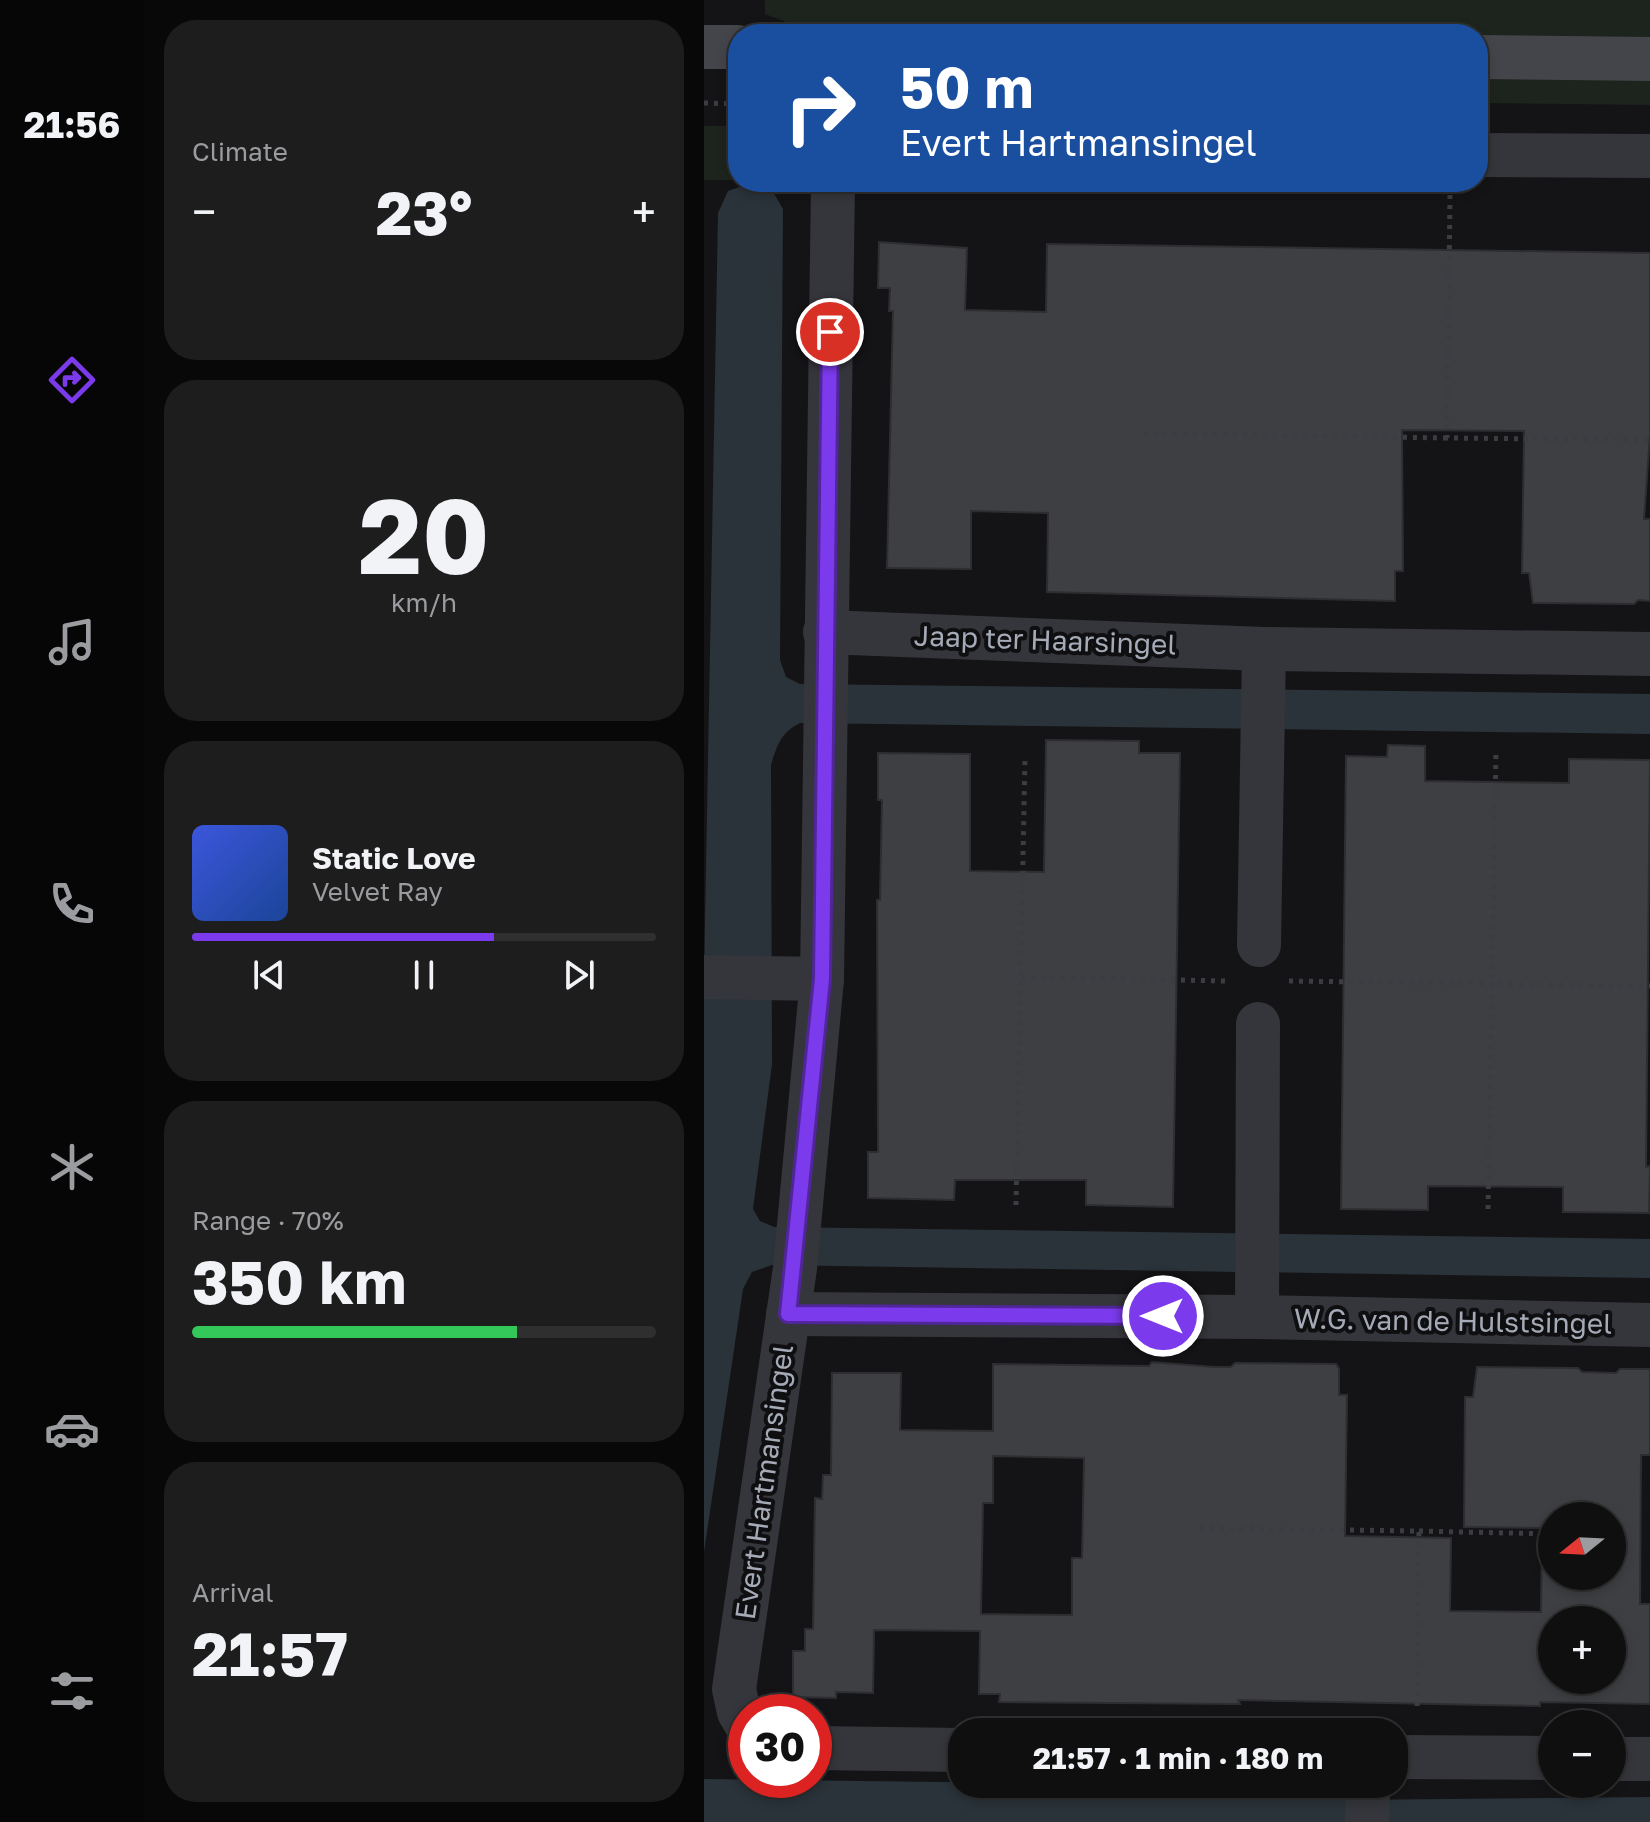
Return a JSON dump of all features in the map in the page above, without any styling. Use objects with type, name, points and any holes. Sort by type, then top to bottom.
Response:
[{"type":"main road","points":[[704,47],[728,47]]},
{"type":"main road","points":[[1488,57],[1650,59]]},
{"type":"street","points":[[1488,155],[1650,156]]},
{"type":"street","name":"Evert Hartmansingel","points":[[735,1694],[795,1268],[822,979],[833,192]]},
{"type":"street","name":"Jaap ter Haarsingel","points":[[825,632],[1264,668],[1650,654]]},
{"type":"street","points":[[1259,969],[1264,668]]},
{"type":"street","points":[[704,977],[822,979]]},
{"type":"street","name":"W.G. van de Hulstsingel","points":[[1257,1317],[1258,1024]]},
{"type":"street","name":"W.G. van de Hulstsingel","points":[[788,1314],[1257,1317],[1650,1325]]},
{"type":"street","points":[[832,1748],[948,1750]]},
{"type":"street","points":[[1408,1757],[1538,1758]]},
{"type":"street","points":[[1626,1759],[1650,1759]]},
{"type":"path","points":[[704,103],[728,104]]},
{"type":"path","points":[[1447,438],[1450,192]]},
{"type":"path","points":[[1143,433],[1650,440]]},
{"type":"path","points":[[1488,1209],[1496,749]]},
{"type":"path","points":[[1016,1205],[1025,758]]},
{"type":"path","points":[[1021,977],[1259,969],[1494,985],[1650,986]]},
{"type":"path","points":[[1200,1528],[1538,1534]]},
{"type":"path","points":[[1408,1722],[1419,1531]]},
{"type":"shaded area","points":[[765,0],[1650,0],[1650,46],[1488,43],[1488,24],[792,24],[765,14]]},
{"type":"shaded area","points":[[1488,72],[1650,74],[1650,105],[1488,103]]},
{"type":"shaded area","points":[[704,126],[728,126],[728,180],[704,180]]},
{"type":"shaded area","points":[[728,191],[773,192],[783,209],[780,660],[786,677],[800,684],[1650,694],[1650,734],[800,723],[793,727],[780,741],[771,765],[772,1064],[753,1209],[760,1221],[774,1227],[1650,1239],[1650,1278],[772,1265],[752,1272],[743,1289],[704,1552],[704,979],[718,213]]},
{"type":"shaded area","points":[[704,1779],[728,1779],[728,1798],[832,1798],[832,1781],[948,1782],[948,1798],[1345,1800],[1650,1797],[1650,1822],[704,1822]]},
{"type":"building","points":[[879,242],[967,248],[965,310],[1046,312],[1047,244],[1650,253],[1650,434],[1644,519],[1650,519],[1650,601],[1638,600],[1634,604],[1533,603],[1529,573],[1522,573],[1524,431],[1402,430],[1403,571],[1395,571],[1395,601],[1047,592],[1048,513],[971,511],[971,569],[887,568],[893,311],[889,311],[890,288],[878,288]]},
{"type":"building","points":[[1046,740],[1139,741],[1139,753],[1180,753],[1173,1207],[1086,1205],[1086,1180],[955,1180],[954,1200],[868,1198],[868,1152],[878,1152],[877,900],[880,900],[882,800],[878,800],[878,753],[970,754],[970,871],[1044,872]]},
{"type":"building","points":[[1388,745],[1425,746],[1425,781],[1569,783],[1569,759],[1650,760],[1646,1167],[1650,1166],[1649,1213],[1563,1212],[1563,1187],[1428,1186],[1428,1210],[1341,1209],[1346,756],[1387,757]]},
{"type":"building","points":[[1152,1362],[1231,1367],[1235,1363],[1336,1364],[1339,1369],[1339,1395],[1347,1395],[1345,1536],[1451,1538],[1450,1611],[1538,1612],[1538,1694],[1626,1694],[1626,1606],[1541,1606],[1541,1590],[1626,1590],[1626,1502],[1538,1502],[1538,1528],[1464,1527],[1465,1397],[1473,1397],[1477,1367],[1578,1368],[1582,1372],[1616,1373],[1620,1369],[1650,1369],[1650,1455],[1641,1455],[1640,1604],[1650,1604],[1650,1704],[1540,1702],[1540,1706],[1238,1700],[1240,1704],[999,1702],[1000,1694],[979,1694],[980,1631],[874,1630],[873,1693],[836,1692],[836,1698],[832,1698],[832,1694],[793,1694],[793,1651],[805,1651],[805,1629],[813,1629],[815,1498],[822,1499],[823,1475],[831,1475],[832,1373],[901,1373],[900,1430],[993,1431],[993,1364],[1149,1366]],"holes":[[[993,1456],[1084,1458],[1082,1558],[1072,1558],[1072,1615],[981,1614],[983,1503],[993,1503]]]},
{"type":"route","points":[[830,332],[822,979],[800,1223],[788,1314],[1163,1316]]}]
